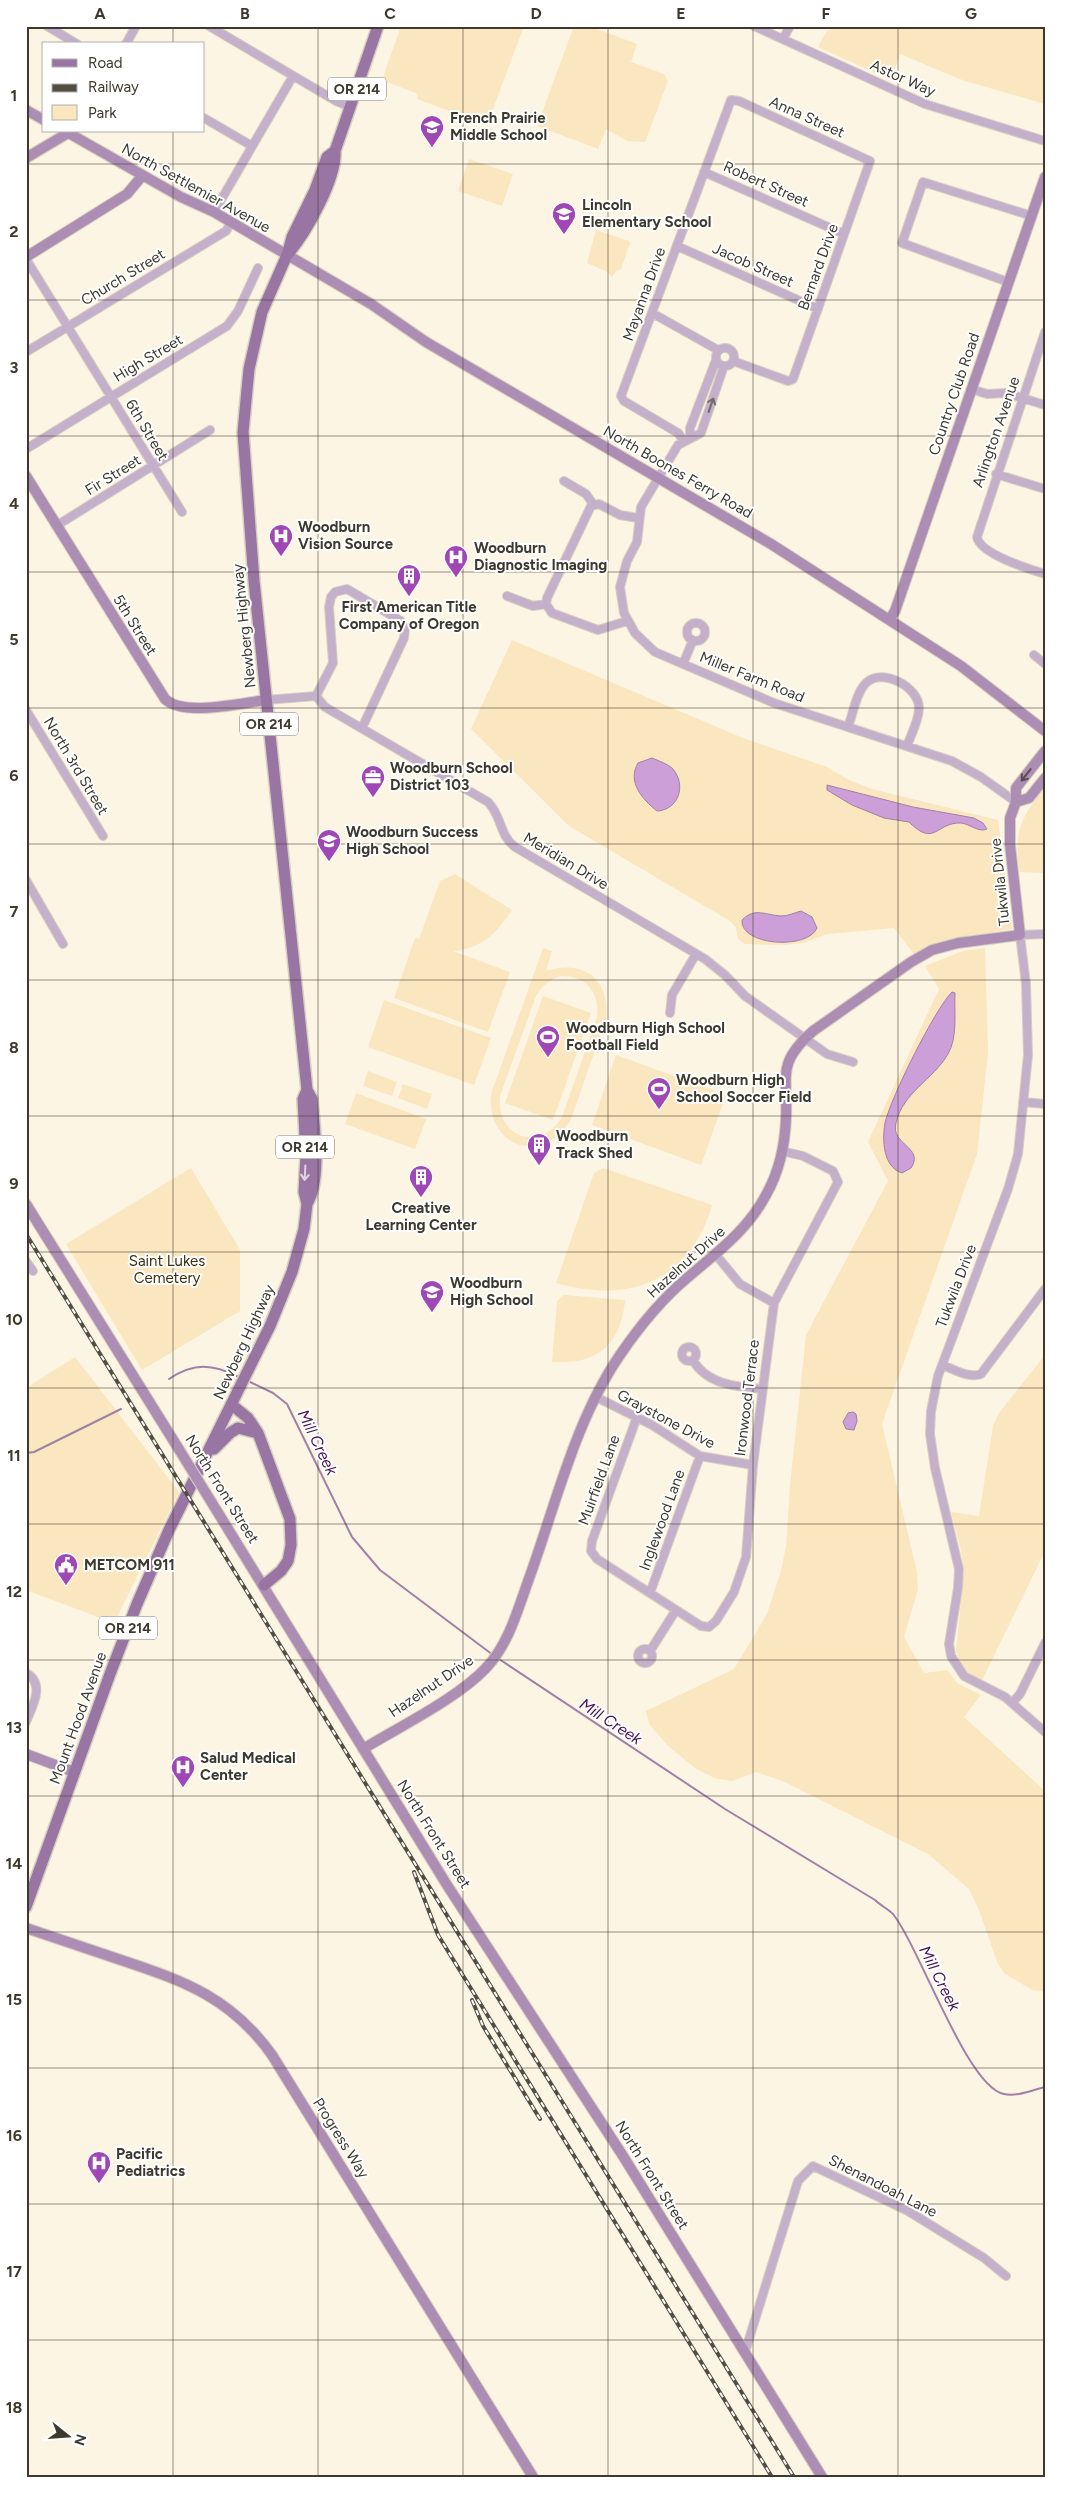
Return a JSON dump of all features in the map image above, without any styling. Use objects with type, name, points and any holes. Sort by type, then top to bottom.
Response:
[{"type":"main road","name":"Newberg Highway","points":[[190,1487],[232,1405],[284,1294],[298,1250],[307,1204],[304,1192],[306,1155],[303,1099],[307,1090],[246,492],[244,414],[249,369],[258,324],[270,291],[287,255],[299,241],[326,188],[336,161],[335,151],[378,26]]},
{"type":"main road","points":[[232,1405],[248,1418],[258,1433],[288,1513],[292,1532],[290,1551],[286,1564],[264,1585]]},
{"type":"main road","points":[[205,1457],[234,1430],[242,1428],[258,1433]]},
{"type":"main road","name":"Mount Hood Avenue","points":[[26,1907],[137,1604],[190,1487]]},
{"type":"street","points":[[47,26],[74,42]]},
{"type":"street","points":[[127,42],[136,26]]},
{"type":"street","points":[[209,26],[293,76],[350,106]]},
{"type":"street","name":"Astor Way","points":[[754,26],[925,104],[1045,142]]},
{"type":"street","points":[[783,39],[790,26]]},
{"type":"street","points":[[214,212],[293,76]]},
{"type":"street","name":"Anna Street","points":[[731,100],[739,101],[870,161]]},
{"type":"street","name":"Mayanna Drive","points":[[687,439],[621,398],[731,100]]},
{"type":"street","points":[[26,110],[42,119]]},
{"type":"street","points":[[205,119],[252,146]]},
{"type":"street","points":[[26,158],[68,132]]},
{"type":"street","name":"North Settlemier Avenue","points":[[68,132],[142,176],[214,212],[287,255]]},
{"type":"street","name":"Bernard Drive","points":[[733,362],[791,381],[870,161]]},
{"type":"street","name":"Robert Street","points":[[704,172],[844,234]]},
{"type":"street","points":[[26,258],[127,194],[142,176]]},
{"type":"street","name":"Country Club Road","points":[[890,619],[895,611],[1045,177]]},
{"type":"street","points":[[1008,282],[902,243],[923,182],[1032,216]]},
{"type":"street","name":"Church Street","points":[[26,352],[226,231],[231,223]]},
{"type":"street","name":"Jacob Street","points":[[677,246],[818,309]]},
{"type":"street","name":"North Boones Ferry Road","points":[[287,255],[371,304],[426,342],[771,544],[961,666],[1045,731]]},
{"type":"street","name":"6th Street","points":[[26,258],[182,512]]},
{"type":"street","name":"High Street","points":[[26,449],[227,326],[238,312],[258,268]]},
{"type":"street","points":[[652,313],[718,350]]},
{"type":"street","name":"Arlington Avenue","points":[[1045,332],[978,527],[977,541],[989,551],[1045,574]]},
{"type":"street","points":[[687,439],[718,350],[723,347],[732,350],[733,362],[724,366],[716,360]]},
{"type":"street","name":"Miller Farm Road","points":[[724,366],[701,433],[687,439],[676,448],[642,503],[638,518],[637,542],[627,560],[621,581],[622,606],[627,621],[642,642],[656,652],[774,703],[952,761],[1016,802]]},
{"type":"street","points":[[971,389],[987,394],[1006,393],[1045,405]]},
{"type":"street","name":"Fir Street","points":[[56,526],[210,430]]},
{"type":"street","points":[[996,474],[1045,489]]},
{"type":"street","name":"5th Street","points":[[26,476],[160,695],[168,703],[186,708],[266,700]]},
{"type":"street","points":[[564,481],[586,494],[594,504],[602,505],[620,515],[638,518]]},
{"type":"street","points":[[594,504],[586,514],[547,598],[546,604],[552,613],[598,630],[627,621]]},
{"type":"street","points":[[266,700],[316,696],[333,663],[330,602],[336,592],[347,589],[401,621],[405,629],[404,638],[362,728]]},
{"type":"street","points":[[507,596],[533,606],[546,604]]},
{"type":"street","points":[[684,664],[693,640]]},
{"type":"street","points":[[1034,655],[1045,664]]},
{"type":"street","points":[[848,727],[864,684],[877,677],[886,677],[912,692],[917,700],[919,712],[907,746]]},
{"type":"street","name":"Meridian Drive","points":[[316,696],[325,707],[488,802],[498,814],[504,836],[515,847],[696,954],[718,969],[745,996],[831,1056],[853,1062]]},
{"type":"street","name":"North 3rd Street","points":[[26,710],[103,836]]},
{"type":"street","points":[[26,728],[34,723]]},
{"type":"street","name":"Tukwila Drive","points":[[1045,751],[1016,788],[1016,802],[1010,818],[1009,835],[1026,984],[1028,1055],[1018,1154],[1012,1178],[942,1365],[933,1400],[930,1434],[935,1468],[959,1569],[950,1650],[956,1666],[964,1676],[1013,1702],[1045,1732]]},
{"type":"street","points":[[1016,802],[1029,798],[1045,778]]},
{"type":"street","points":[[26,880],[63,944]]},
{"type":"street","name":"Hazelnut Drive","points":[[363,1749],[458,1690],[490,1662],[500,1650],[518,1608],[581,1431],[596,1397],[619,1356],[646,1320],[686,1279],[744,1228],[762,1204],[772,1183],[782,1151],[786,1116],[786,1068],[793,1051],[805,1038],[925,954],[958,943],[1020,935],[1045,934]]},
{"type":"street","points":[[670,1013],[671,997],[696,954]]},
{"type":"street","points":[[1023,1102],[1045,1104]]},
{"type":"street","name":"Ironwood Terrace","points":[[676,1610],[701,1626],[709,1627],[728,1602],[744,1565],[748,1543],[753,1465],[774,1303],[836,1187],[838,1178],[833,1171],[808,1159],[782,1151]]},
{"type":"street","name":"North Front Street","points":[[26,1204],[264,1585],[447,1885],[586,2097],[822,2477]]},
{"type":"street","points":[[716,1254],[740,1284],[774,1303]]},
{"type":"street","points":[[26,1261],[33,1271]]},
{"type":"street","points":[[942,1365],[975,1376],[981,1374],[1045,1289]]},
{"type":"street","points":[[693,1360],[697,1367],[720,1382],[762,1390]]},
{"type":"street","name":"Graystone Drive","points":[[596,1397],[637,1417],[700,1456],[711,1460],[753,1465]]},
{"type":"street","name":"Muirfield Lane","points":[[637,1417],[592,1541],[590,1552],[597,1559],[650,1593]]},
{"type":"street","name":"Inglewood Lane","points":[[650,1593],[700,1456]]},
{"type":"street","points":[[650,1593],[676,1610],[650,1651]]},
{"type":"street","points":[[1013,1702],[1020,1694],[1045,1643]]},
{"type":"street","points":[[26,1673],[35,1680],[37,1688],[26,1722]]},
{"type":"street","points":[[26,1754],[74,1772]]},
{"type":"street","name":"Progress Way","points":[[26,1928],[188,1983],[224,2005],[252,2029],[272,2055],[533,2477]]},
{"type":"street","name":"Shenandoah Lane","points":[[745,2352],[798,2181],[813,2166],[908,2211],[984,2258],[1006,2276]]},
{"type":"green space","points":[[401,26],[524,26],[487,125],[417,99],[418,94],[382,80]]},
{"type":"green space","points":[[574,26],[589,26],[637,44],[631,62],[664,74],[668,81],[645,142],[627,141],[606,129],[598,149],[537,126]]},
{"type":"green space","points":[[837,26],[1045,27],[1045,104],[962,80],[900,54],[891,80],[818,47],[826,32]]},
{"type":"green space","points":[[469,159],[513,174],[502,206],[458,191]]},
{"type":"green space","points":[[596,230],[629,241],[630,243],[621,269],[616,271],[612,277],[607,272],[587,263]]},
{"type":"green space","points":[[512,640],[743,738],[827,767],[849,780],[872,789],[998,820],[1012,929],[942,941],[914,954],[894,928],[827,934],[803,943],[784,945],[745,944],[738,939],[736,928],[730,921],[569,826],[471,729]]},
{"type":"green space","points":[[1045,787],[1045,873],[1019,872],[1018,845],[1021,826],[1024,817]]},
{"type":"green space","points":[[455,874],[512,910],[494,933],[480,943],[463,950],[453,951],[510,972],[488,1032],[394,998],[415,938],[419,939],[440,881]]},
{"type":"green space","points":[[543,948],[552,951],[546,971],[560,968],[583,970],[599,983],[604,993],[606,1005],[606,1019],[571,1119],[560,1134],[546,1143],[533,1146],[519,1145],[507,1138],[498,1127],[492,1113],[491,1094]],"holes":[[[561,976],[578,979],[590,987],[596,1000],[597,1017],[562,1117],[553,1128],[542,1135],[532,1137],[521,1136],[512,1131],[505,1122],[501,1110],[500,1096],[536,996],[553,979]]]},
{"type":"green space","points":[[985,948],[988,1053],[977,1154],[882,1424],[917,1572],[918,1589],[904,1637],[924,1673],[947,1670],[957,1683],[981,1695],[964,1717],[1045,1791],[1045,1991],[1032,1990],[1004,1973],[997,1962],[979,1910],[969,1889],[928,1854],[785,1782],[756,1772],[732,1781],[714,1778],[695,1768],[668,1746],[649,1724],[646,1711],[734,1669],[767,1614],[781,1571],[786,1546],[790,1485],[806,1335],[888,1181],[868,1142],[939,989],[925,966],[963,951]]},
{"type":"green space","name":"Woodburn High School Football Field","points":[[543,996],[591,1013],[553,1120],[505,1103]]},
{"type":"green space","points":[[384,1000],[491,1038],[474,1085],[368,1047]]},
{"type":"green space","name":"Woodburn High School Soccer Field","points":[[616,1055],[726,1095],[701,1165],[592,1125]]},
{"type":"green space","points":[[368,1071],[397,1082],[392,1096],[363,1086]]},
{"type":"green space","points":[[403,1084],[432,1094],[427,1109],[398,1098]]},
{"type":"green space","points":[[356,1093],[426,1119],[415,1149],[345,1124]]},
{"type":"green space","name":"Saint Lukes Cemetery","points":[[191,1168],[240,1250],[240,1311],[142,1370],[66,1244]]},
{"type":"green space","points":[[603,1168],[712,1205],[702,1231],[689,1253],[672,1269],[653,1281],[632,1288],[608,1290],[583,1289],[556,1283],[594,1173]]},
{"type":"green space","points":[[564,1295],[625,1300],[623,1316],[612,1340],[594,1356],[568,1362],[552,1362],[557,1301]]},
{"type":"green space","points":[[1045,1355],[1045,1551],[982,1680],[965,1669],[956,1651],[964,1570],[951,1512],[979,1516],[993,1426],[999,1413]]},
{"type":"green space","points":[[75,1357],[179,1492],[114,1623],[26,1590],[26,1388]]},
{"type":"shaded area","points":[[652,758],[673,769],[679,783],[680,789],[675,802],[664,810],[657,811],[646,801],[641,796],[635,783],[635,770],[638,763]]},
{"type":"shaded area","points":[[827,785],[913,807],[974,818],[983,823],[987,829],[981,830],[961,823],[946,826],[935,832],[925,833],[909,822],[884,818],[852,805],[827,790]]},
{"type":"shaded area","points":[[801,911],[812,917],[817,928],[811,935],[801,940],[775,942],[762,940],[744,929],[742,920],[751,914],[760,913],[781,916]]},
{"type":"shaded area","points":[[952,992],[955,993],[955,1024],[951,1047],[942,1063],[905,1103],[896,1123],[895,1130],[898,1136],[914,1155],[911,1168],[902,1173],[896,1170],[887,1159],[884,1145],[885,1123],[895,1095],[914,1055],[935,1016]]},
{"type":"shaded area","points":[[853,1412],[856,1414],[857,1421],[854,1430],[846,1429],[843,1422],[848,1413]]},
{"type":"waterway","name":"Mill Creek","points":[[169,1379],[195,1367],[221,1369],[239,1377]]},
{"type":"waterway","name":"Mill Creek","points":[[248,1381],[273,1393],[287,1404],[352,1537],[380,1570],[493,1655]]},
{"type":"waterway","name":"Mill Creek","points":[[26,1453],[34,1452],[121,1409]]},
{"type":"waterway","name":"Mill Creek","points":[[499,1659],[725,1809],[889,1910],[904,1931],[917,1955],[960,2043],[975,2068],[990,2086],[1009,2095],[1045,2087]]},
{"type":"railway","points":[[26,1234],[794,2477]]},
{"type":"railway","points":[[414,1872],[438,1935],[772,2477]]},
{"type":"railway","points":[[472,2000],[483,2026],[540,2119]]},
{"type":"place","name":"French Prairie Middle School","points":[[432,148]]},
{"type":"place","name":"Lincoln Elementary School","points":[[564,235]]},
{"type":"place","name":"Woodburn Vision Source","points":[[281,557]]},
{"type":"place","name":"Woodburn Diagnostic Imaging","points":[[456,578]]},
{"type":"place","name":"First American Title Company of Oregon","points":[[409,597]]},
{"type":"place","name":"Woodburn School District 103","points":[[373,798]]},
{"type":"place","name":"Woodburn Success High School","points":[[329,862]]},
{"type":"place","name":"Woodburn High School Football Field","points":[[548,1058]]},
{"type":"place","name":"Woodburn High School Soccer Field","points":[[659,1110]]},
{"type":"place","name":"Woodburn Track Shed","points":[[539,1166]]},
{"type":"place","name":"Creative Learning Center","points":[[421,1198]]},
{"type":"place","name":"Woodburn High School","points":[[432,1313]]},
{"type":"place","name":"METCOM 911","points":[[66,1586]]},
{"type":"place","name":"Salud Medical Center","points":[[183,1788]]},
{"type":"place","name":"Pacific Pediatrics","points":[[99,2184]]}]
